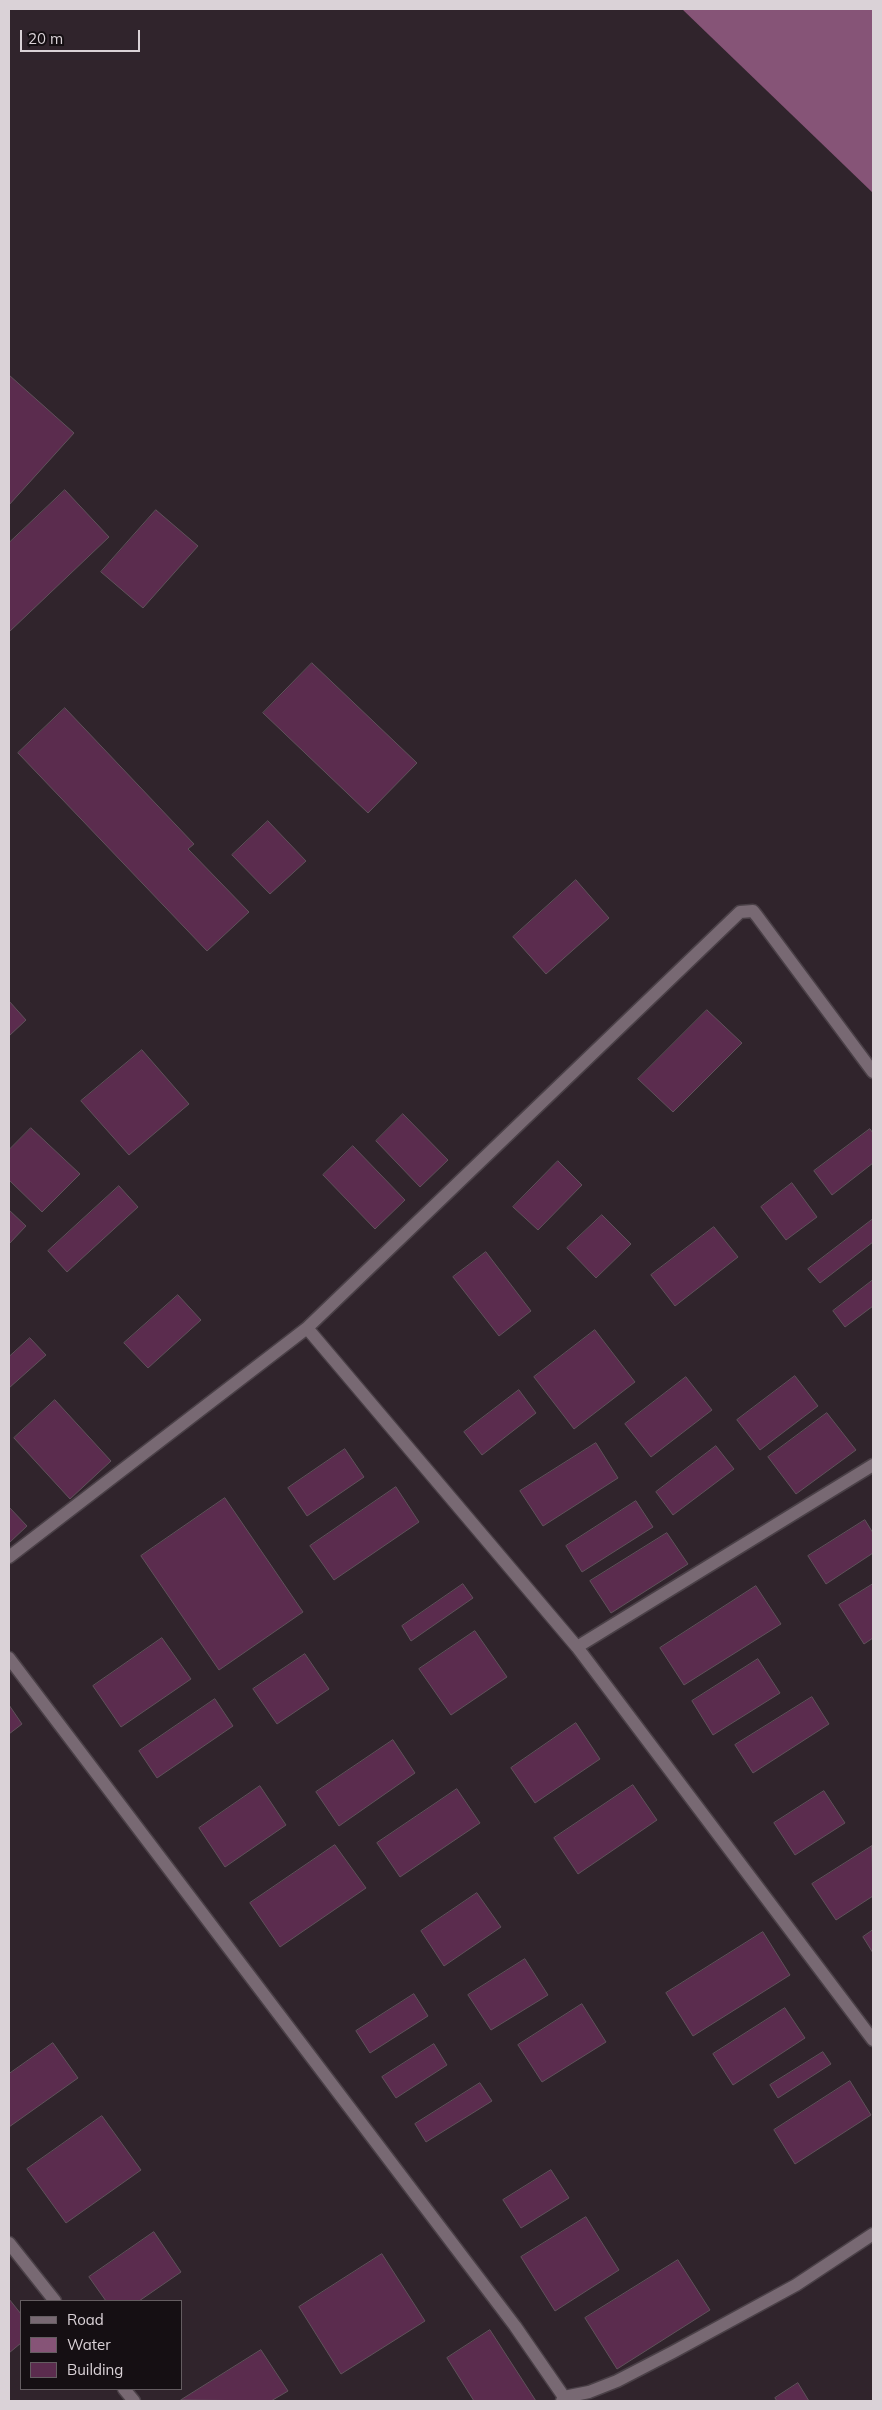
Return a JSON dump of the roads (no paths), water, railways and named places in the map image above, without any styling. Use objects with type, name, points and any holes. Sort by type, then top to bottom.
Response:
[{"type":"street","points":[[9,1557],[307,1328],[740,912],[753,911],[873,1072]]},
{"type":"street","points":[[307,1328],[577,1647],[873,2040]]},
{"type":"street","points":[[577,1647],[873,1465]]},
{"type":"street","points":[[9,1658],[515,2326],[563,2399],[590,2392],[617,2381],[673,2352],[796,2285],[873,2234]]},
{"type":"street","points":[[9,2243],[54,2300]]},
{"type":"street","points":[[125,2390],[134,2401]]},
{"type":"water","points":[[682,9],[873,9],[873,193]]}]
